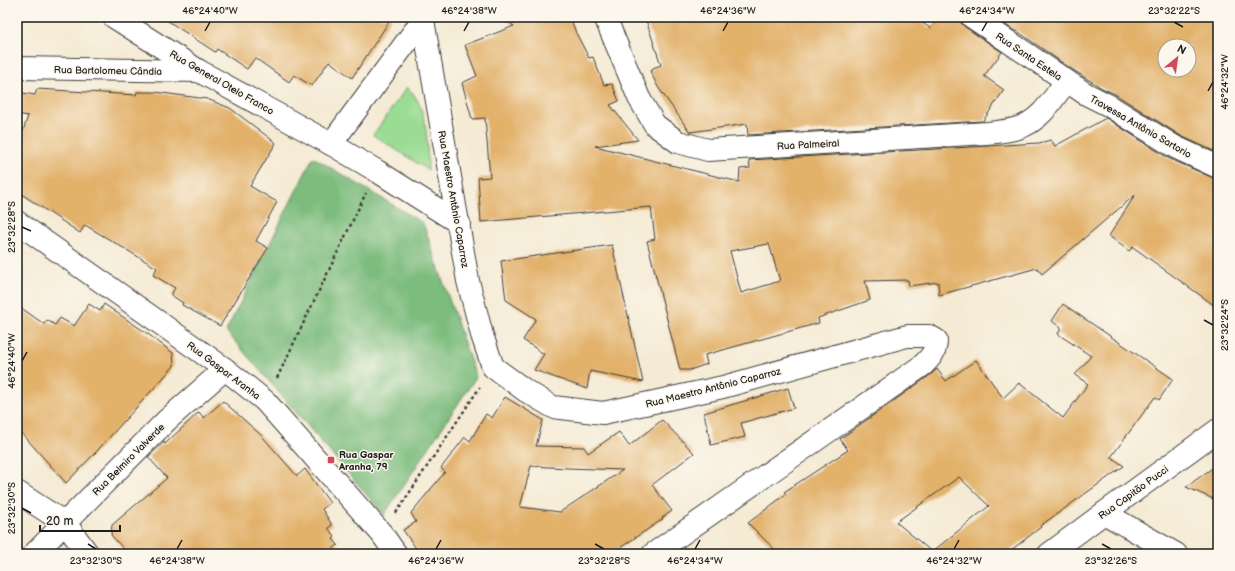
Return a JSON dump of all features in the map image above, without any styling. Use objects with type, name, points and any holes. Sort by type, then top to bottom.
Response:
[{"type":"street","name":"Rua General Otelo Franco","points":[[114,17],[199,71],[377,171],[458,223]]},
{"type":"street","name":"Rua Palmeiral","points":[[605,17],[638,98],[655,125],[678,142],[708,150],[987,133],[1018,128],[1036,119],[1046,109],[1066,81]]},
{"type":"street","name":"Rua Santa Estela","points":[[972,17],[1066,81]]},
{"type":"street","points":[[331,144],[424,18]]},
{"type":"street","name":"Rua Maestro Antônio Caparroz","points":[[424,18],[468,281],[482,335],[493,367],[526,391],[553,407],[603,413],[723,387],[908,336],[929,336],[936,340],[936,348],[923,365],[654,554]]},
{"type":"street","name":"Rua Bartolomeu Cândia","points":[[17,68],[199,71]]},
{"type":"street","name":"Travessa Antônio Sartorio","points":[[1066,81],[1086,94],[1108,105],[1175,148],[1218,167]]},
{"type":"street","name":"Rua Gaspar Aranha","points":[[17,222],[225,369],[265,401],[382,534],[396,554]]},
{"type":"street","name":"Rua Belmiro Valverde","points":[[34,554],[167,420],[225,369]]},
{"type":"street","name":"Rua Capitão Pucci","points":[[1049,554],[1104,512],[1218,430]]},
{"type":"street","points":[[17,492],[65,523],[88,554]]},
{"type":"street","points":[[1104,512],[1176,554]]},
{"type":"path","points":[[265,401],[377,171]]},
{"type":"path","points":[[382,534],[493,367]]},
{"type":"green space","points":[[407,87],[414,95],[423,115],[427,137],[428,170],[373,135]]},
{"type":"green space","points":[[313,157],[423,223],[476,377],[384,515],[226,331]]},
{"type":"building","points":[[162,17],[392,17],[352,78],[329,61],[312,86],[294,75],[289,82],[255,58],[247,69],[217,49],[215,52]]},
{"type":"building","points":[[501,17],[570,17],[576,33],[589,58],[593,57],[604,85],[612,84],[619,101],[610,105],[638,140],[595,146],[739,182],[740,169],[750,168],[749,160],[1039,143],[1051,140],[1055,146],[1106,118],[1168,158],[1218,179],[1218,308],[1133,247],[1129,251],[1109,236],[1135,195],[1042,274],[1037,268],[939,295],[938,282],[909,286],[908,280],[865,281],[870,300],[818,318],[819,323],[705,355],[707,364],[690,370],[680,370],[647,241],[655,239],[651,207],[481,222],[478,178],[490,177],[485,118],[472,119],[462,83],[477,76],[465,45],[514,26]],"holes":[[[769,244],[780,281],[741,293],[730,251]]]},
{"type":"building","points":[[645,17],[914,17],[930,28],[942,17],[960,17],[961,23],[965,27],[1002,52],[984,76],[1004,90],[983,121],[748,135],[747,124],[690,132],[658,87],[650,71],[661,65]]},
{"type":"building","points":[[994,17],[1218,17],[1218,153],[1181,136],[1115,94],[1102,88],[1070,68],[1017,31],[1016,32]]},
{"type":"building","points":[[37,89],[136,95],[137,92],[155,92],[207,99],[230,108],[276,143],[250,186],[277,202],[256,241],[268,248],[220,326],[182,305],[183,303],[171,295],[175,288],[153,275],[157,268],[85,225],[80,233],[17,191],[17,149],[28,116],[17,114],[17,92],[35,95]]},
{"type":"building","points":[[612,245],[643,382],[590,371],[587,389],[534,370],[544,354],[523,340],[536,319],[506,300],[501,261]]},
{"type":"building","points":[[89,304],[100,311],[104,304],[148,334],[173,353],[174,366],[66,483],[17,428],[17,305],[44,324],[47,320],[55,325],[60,318],[74,326]]},
{"type":"building","points":[[1063,304],[1173,379],[1159,400],[1155,397],[1111,457],[1124,466],[1040,526],[1041,527],[1006,554],[780,554],[748,523],[786,494],[784,492],[848,450],[840,439],[937,369],[946,381],[976,360],[1003,398],[1019,383],[1063,418],[1088,384],[1075,375],[1091,356],[1058,334],[1061,328],[1052,321]],"holes":[[[959,477],[989,506],[932,552],[896,522]]]},
{"type":"building","points":[[788,388],[794,408],[741,423],[745,437],[711,445],[704,413]]},
{"type":"building","points":[[505,397],[543,420],[536,446],[584,447],[588,453],[619,432],[629,446],[662,420],[694,453],[652,485],[672,511],[662,518],[663,519],[611,554],[420,554],[403,530],[416,522],[411,513],[445,472],[441,468],[465,437],[470,441],[486,414],[492,418]],"holes":[[[531,466],[623,470],[560,512],[520,507]]]},
{"type":"building","points":[[223,401],[262,436],[297,476],[305,469],[330,503],[322,509],[332,525],[328,528],[335,537],[333,539],[338,545],[326,554],[128,554],[111,535],[112,525],[167,478],[148,457],[164,442],[165,444],[199,412],[204,418]]},
{"type":"building","points":[[1218,464],[1218,501],[1186,487]]},
{"type":"place","name":"Rua Gaspar Aranha, 79","points":[[331,460]]}]
